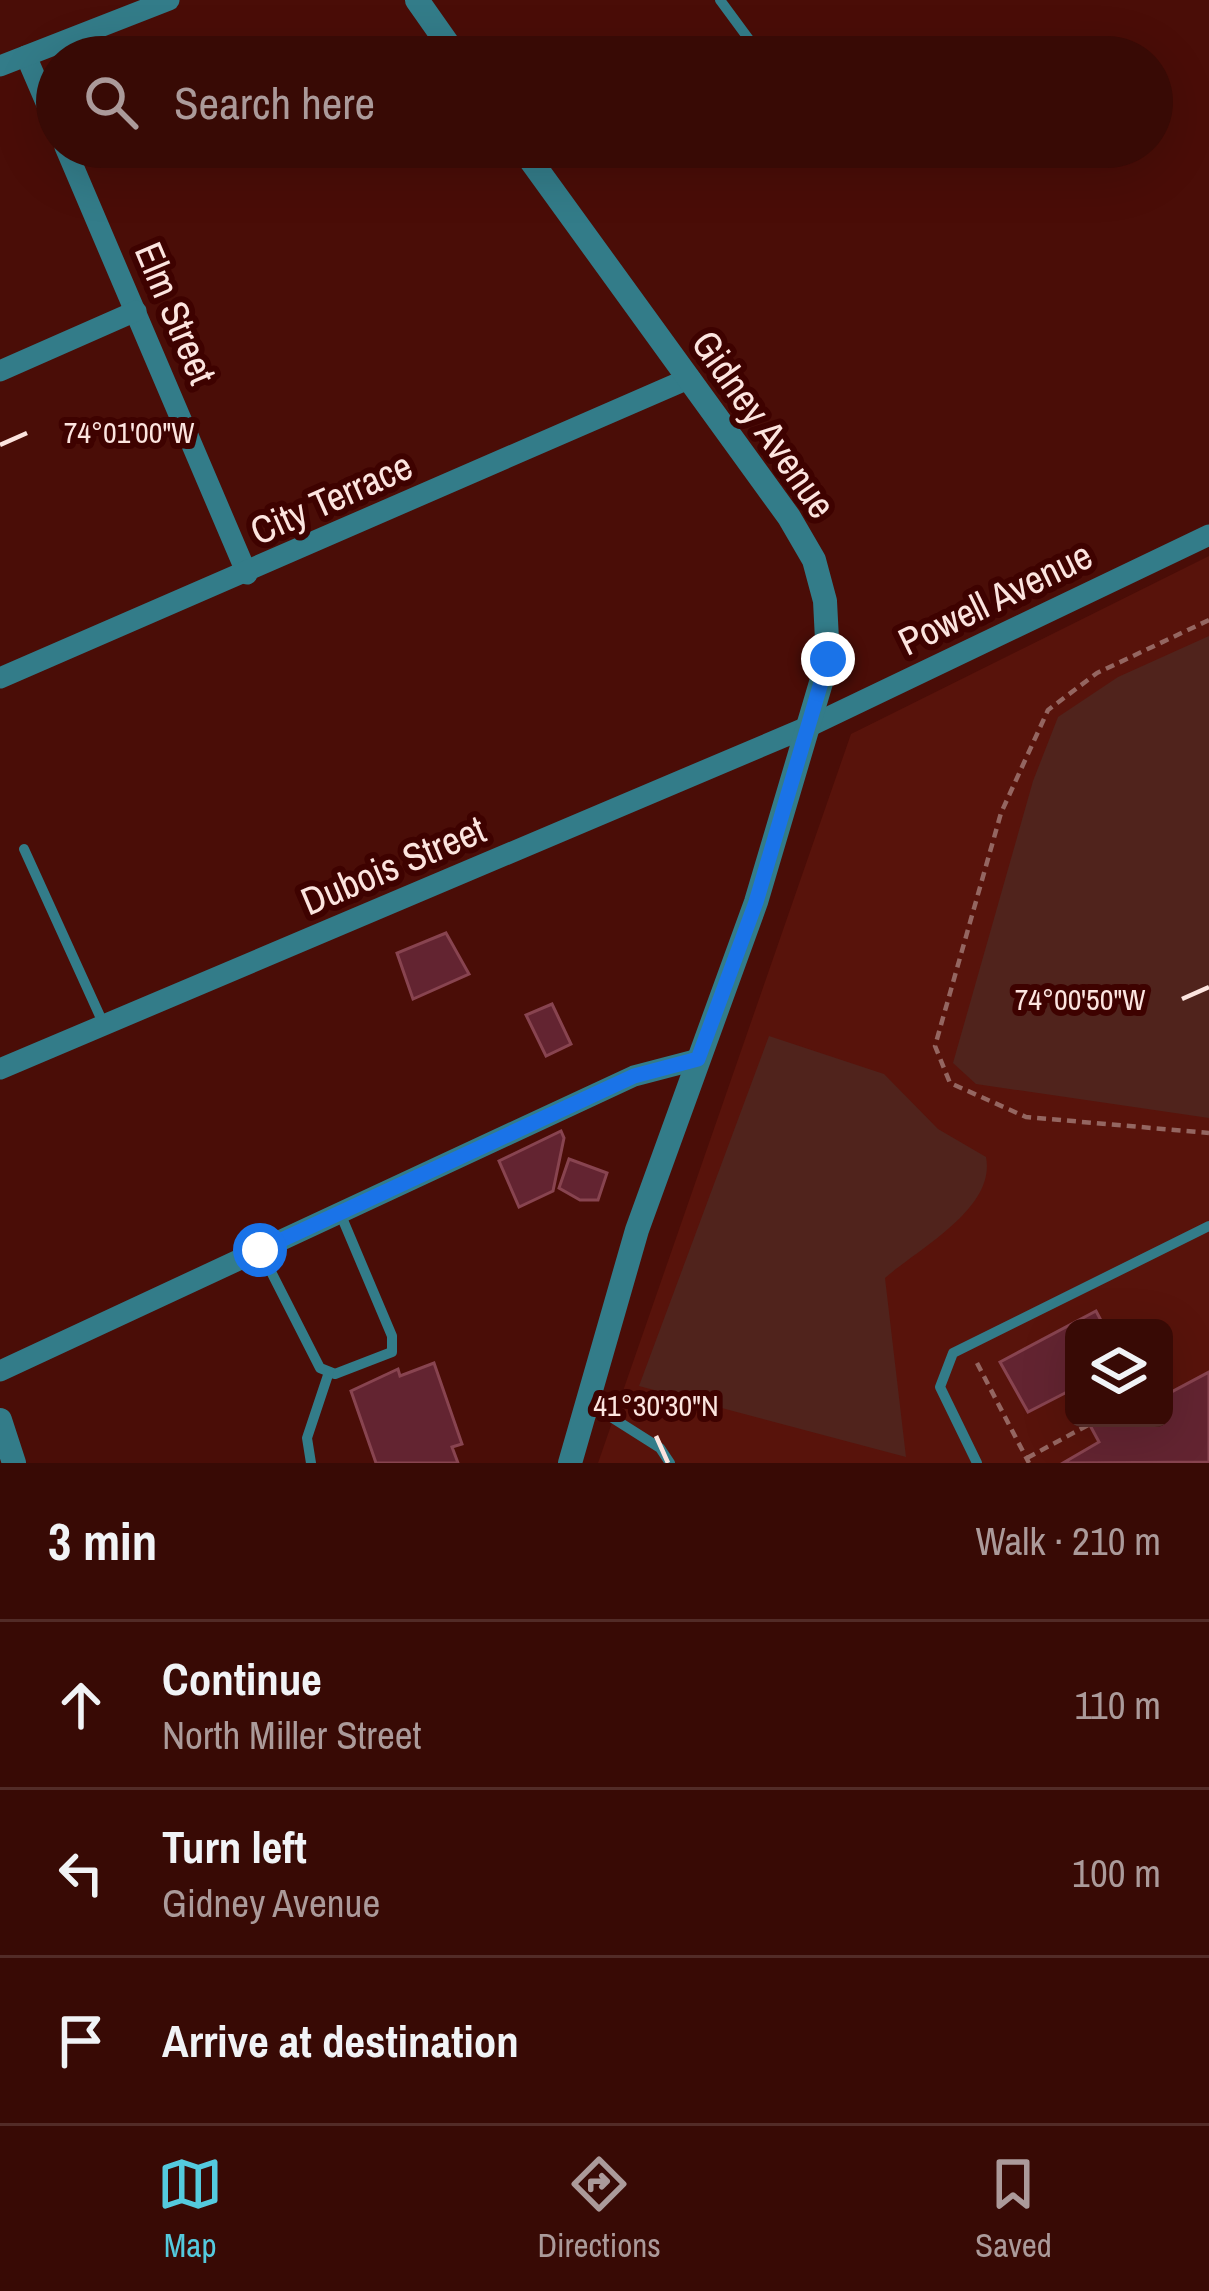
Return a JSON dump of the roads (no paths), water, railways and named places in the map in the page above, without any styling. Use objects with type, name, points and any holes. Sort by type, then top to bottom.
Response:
[{"type":"street","points":[[77,36],[169,0]]},
{"type":"street","points":[[417,0],[442,36]]},
{"type":"street","points":[[0,66],[36,52]]},
{"type":"street","points":[[26,56],[36,79]]},
{"type":"street","name":"Elm Street","points":[[74,168],[247,574]]},
{"type":"street","name":"Gidney Avenue","points":[[536,168],[690,378],[814,560],[825,601],[828,659],[812,724],[637,1230],[571,1463]]},
{"type":"street","points":[[0,371],[136,311]]},
{"type":"street","name":"City Terrace","points":[[0,678],[690,378]]},
{"type":"street","name":"Powell Avenue","points":[[812,724],[1209,535]]},
{"type":"street","name":"Dubois Street","points":[[0,1069],[812,724]]},
{"type":"street","points":[[0,1371],[634,1076],[698,1059]]},
{"type":"street","points":[[0,1420],[14,1463]]},
{"type":"lane","points":[[721,0],[747,36]]},
{"type":"lane","points":[[24,849],[104,1025]]},
{"type":"lane","points":[[260,1250],[320,1368],[335,1375],[392,1352],[392,1336],[340,1213]]},
{"type":"lane","points":[[977,1463],[940,1387],[953,1353],[1209,1226]]},
{"type":"lane","points":[[311,1463],[307,1438],[328,1372]]},
{"type":"lane","points":[[586,1402],[661,1448],[670,1463]]}]
